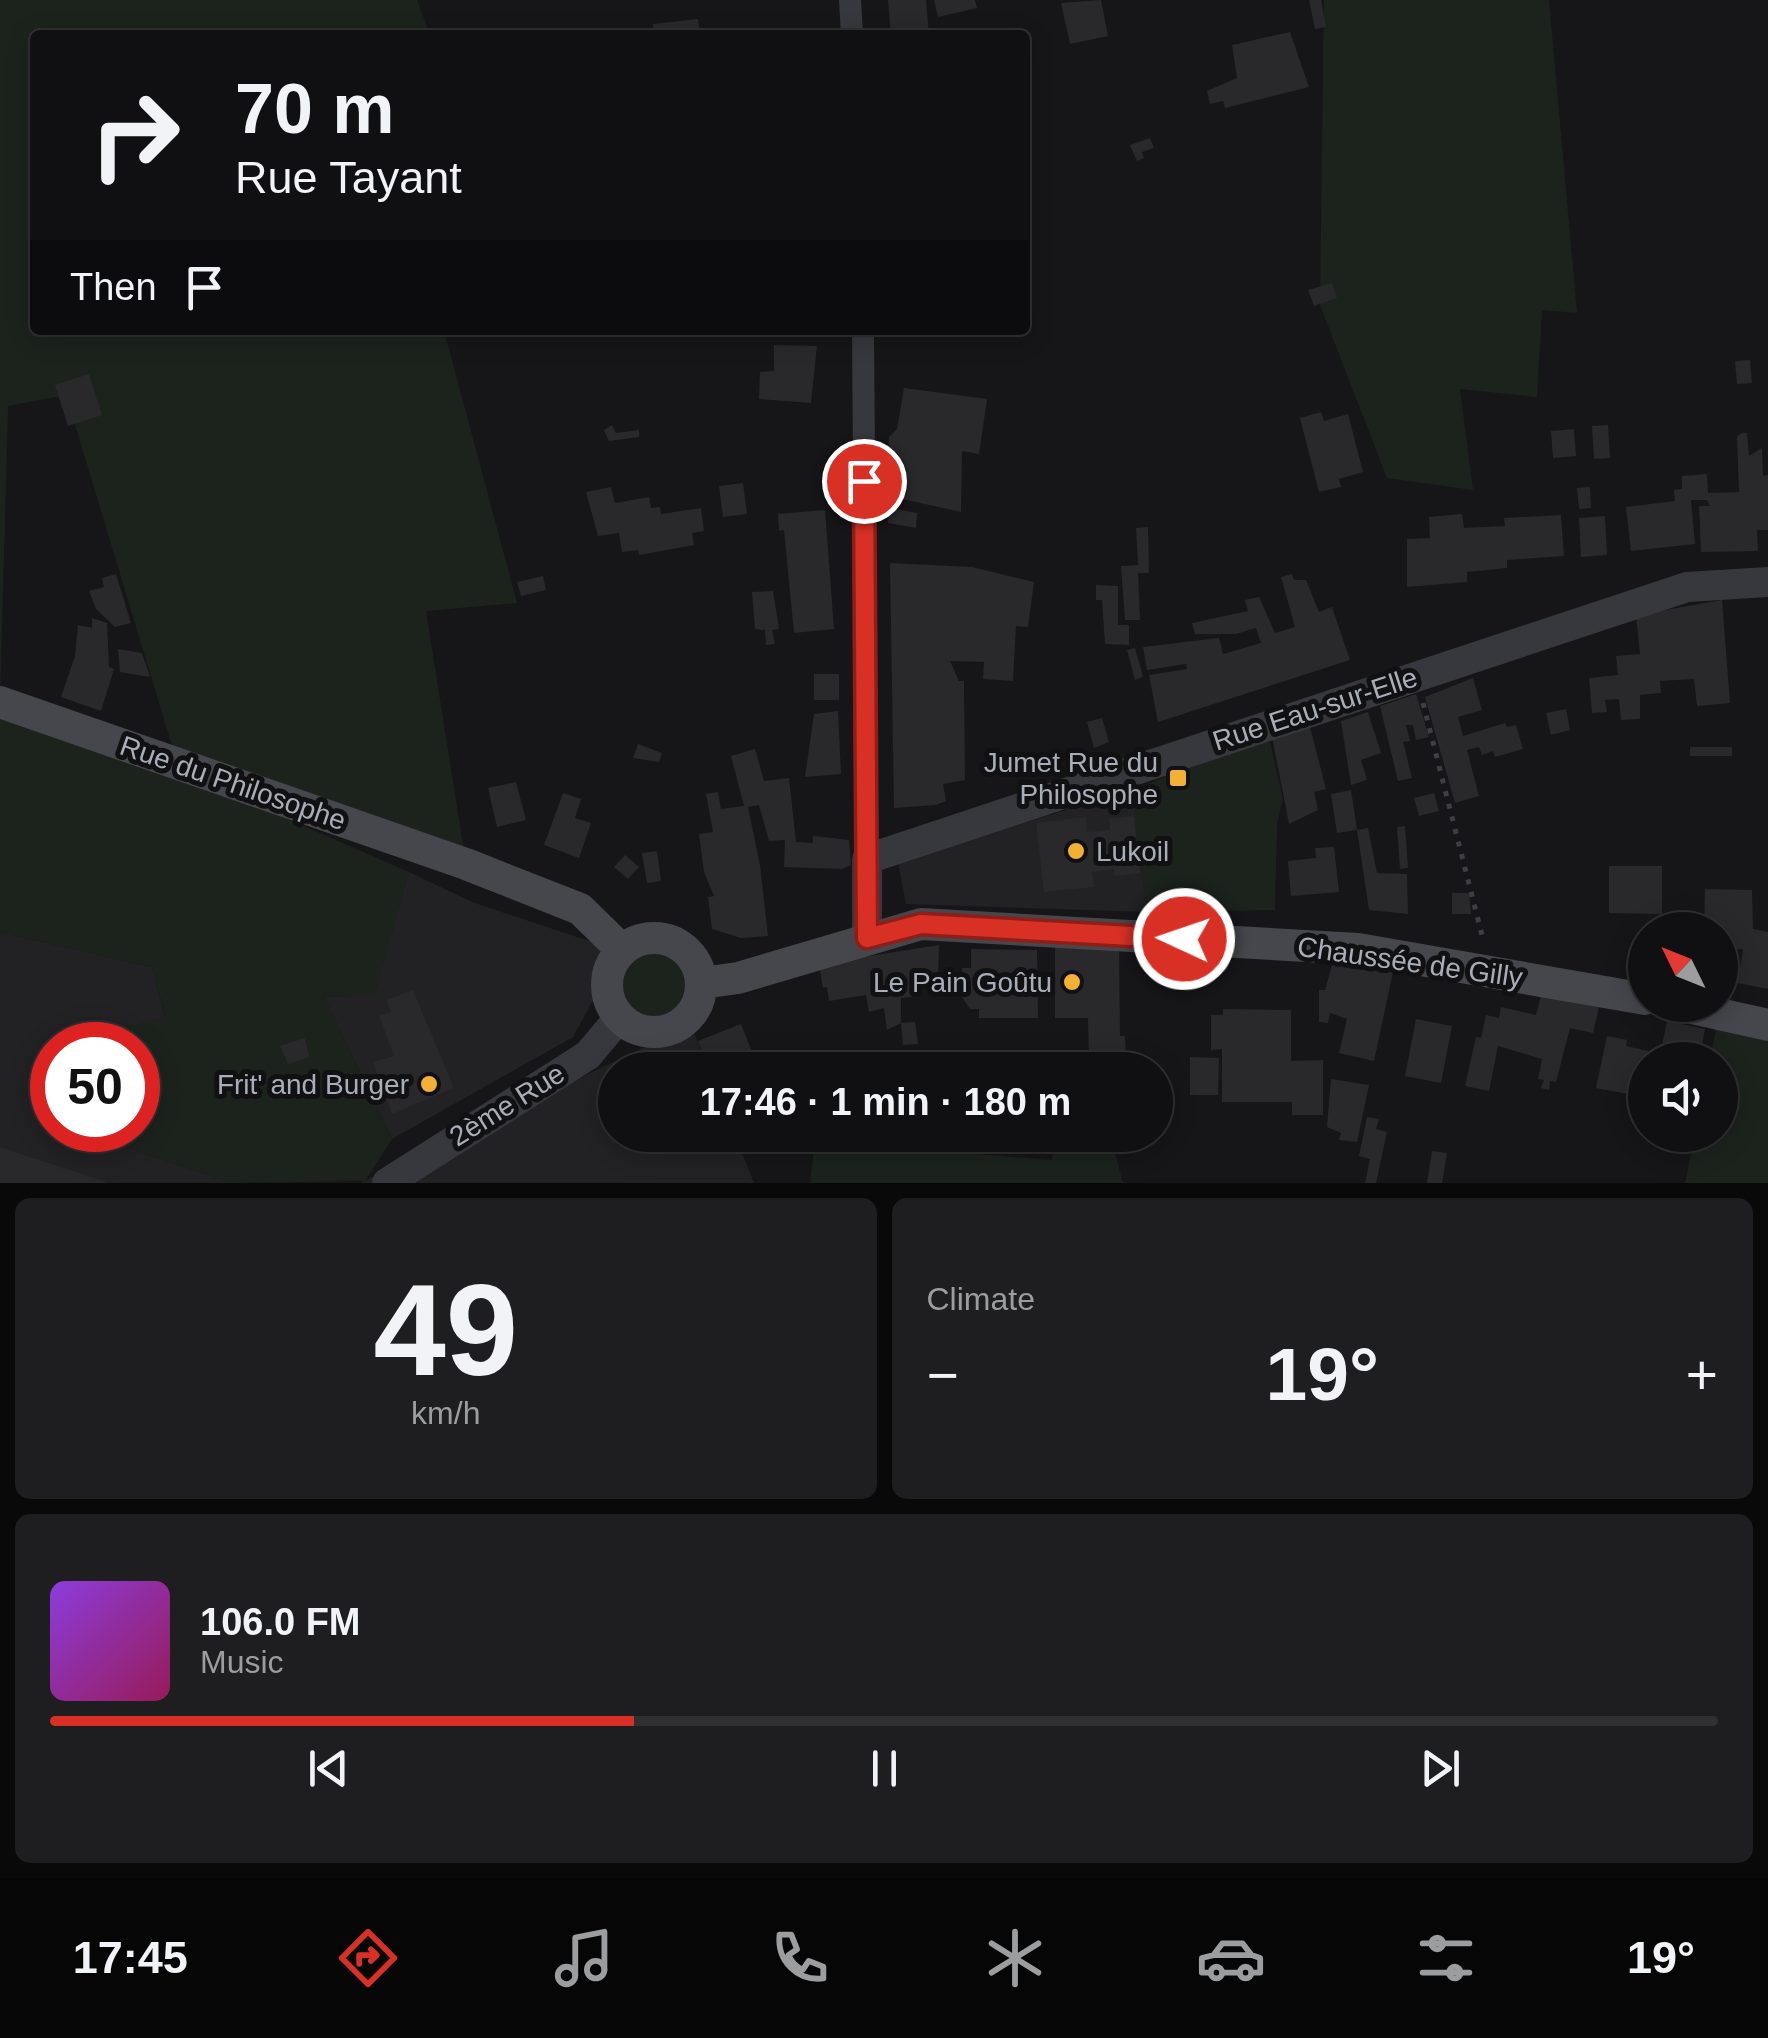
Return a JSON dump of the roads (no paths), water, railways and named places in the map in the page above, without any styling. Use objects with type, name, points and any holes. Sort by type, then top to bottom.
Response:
[{"type":"main road","name":"Rue du Philosophe","points":[[0,702],[466,864],[580,909],[622,950]]},
{"type":"main road","name":"Chaussée de Gilly","points":[[702,984],[738,978],[921,924],[1358,949],[1628,996]]},
{"type":"main road","points":[[668,940],[683,947],[697,964],[702,984],[698,1004],[676,1027],[646,1032],[619,1018],[607,991],[607,976],[622,950],[636,941],[668,940]]},
{"type":"main road","points":[[1738,1018],[1768,1025]]},
{"type":"street","points":[[850,0],[852,30]]},
{"type":"street","points":[[863,335],[867,938]]},
{"type":"street","name":"Rue Eau-sur-Elle","points":[[867,859],[1687,587],[1768,582]]},
{"type":"street","name":"2ème Rue","points":[[386,1183],[588,1055],[619,1018]]},
{"type":"place","name":"Jumet Rue du Philosophe","points":[[1178,778]]},
{"type":"place","name":"Lukoil","points":[[1076,851]]},
{"type":"place","name":"Le Pain Goûtu","points":[[1072,982]]},
{"type":"place","name":"Frit' and Burger","points":[[429,1084]]}]
